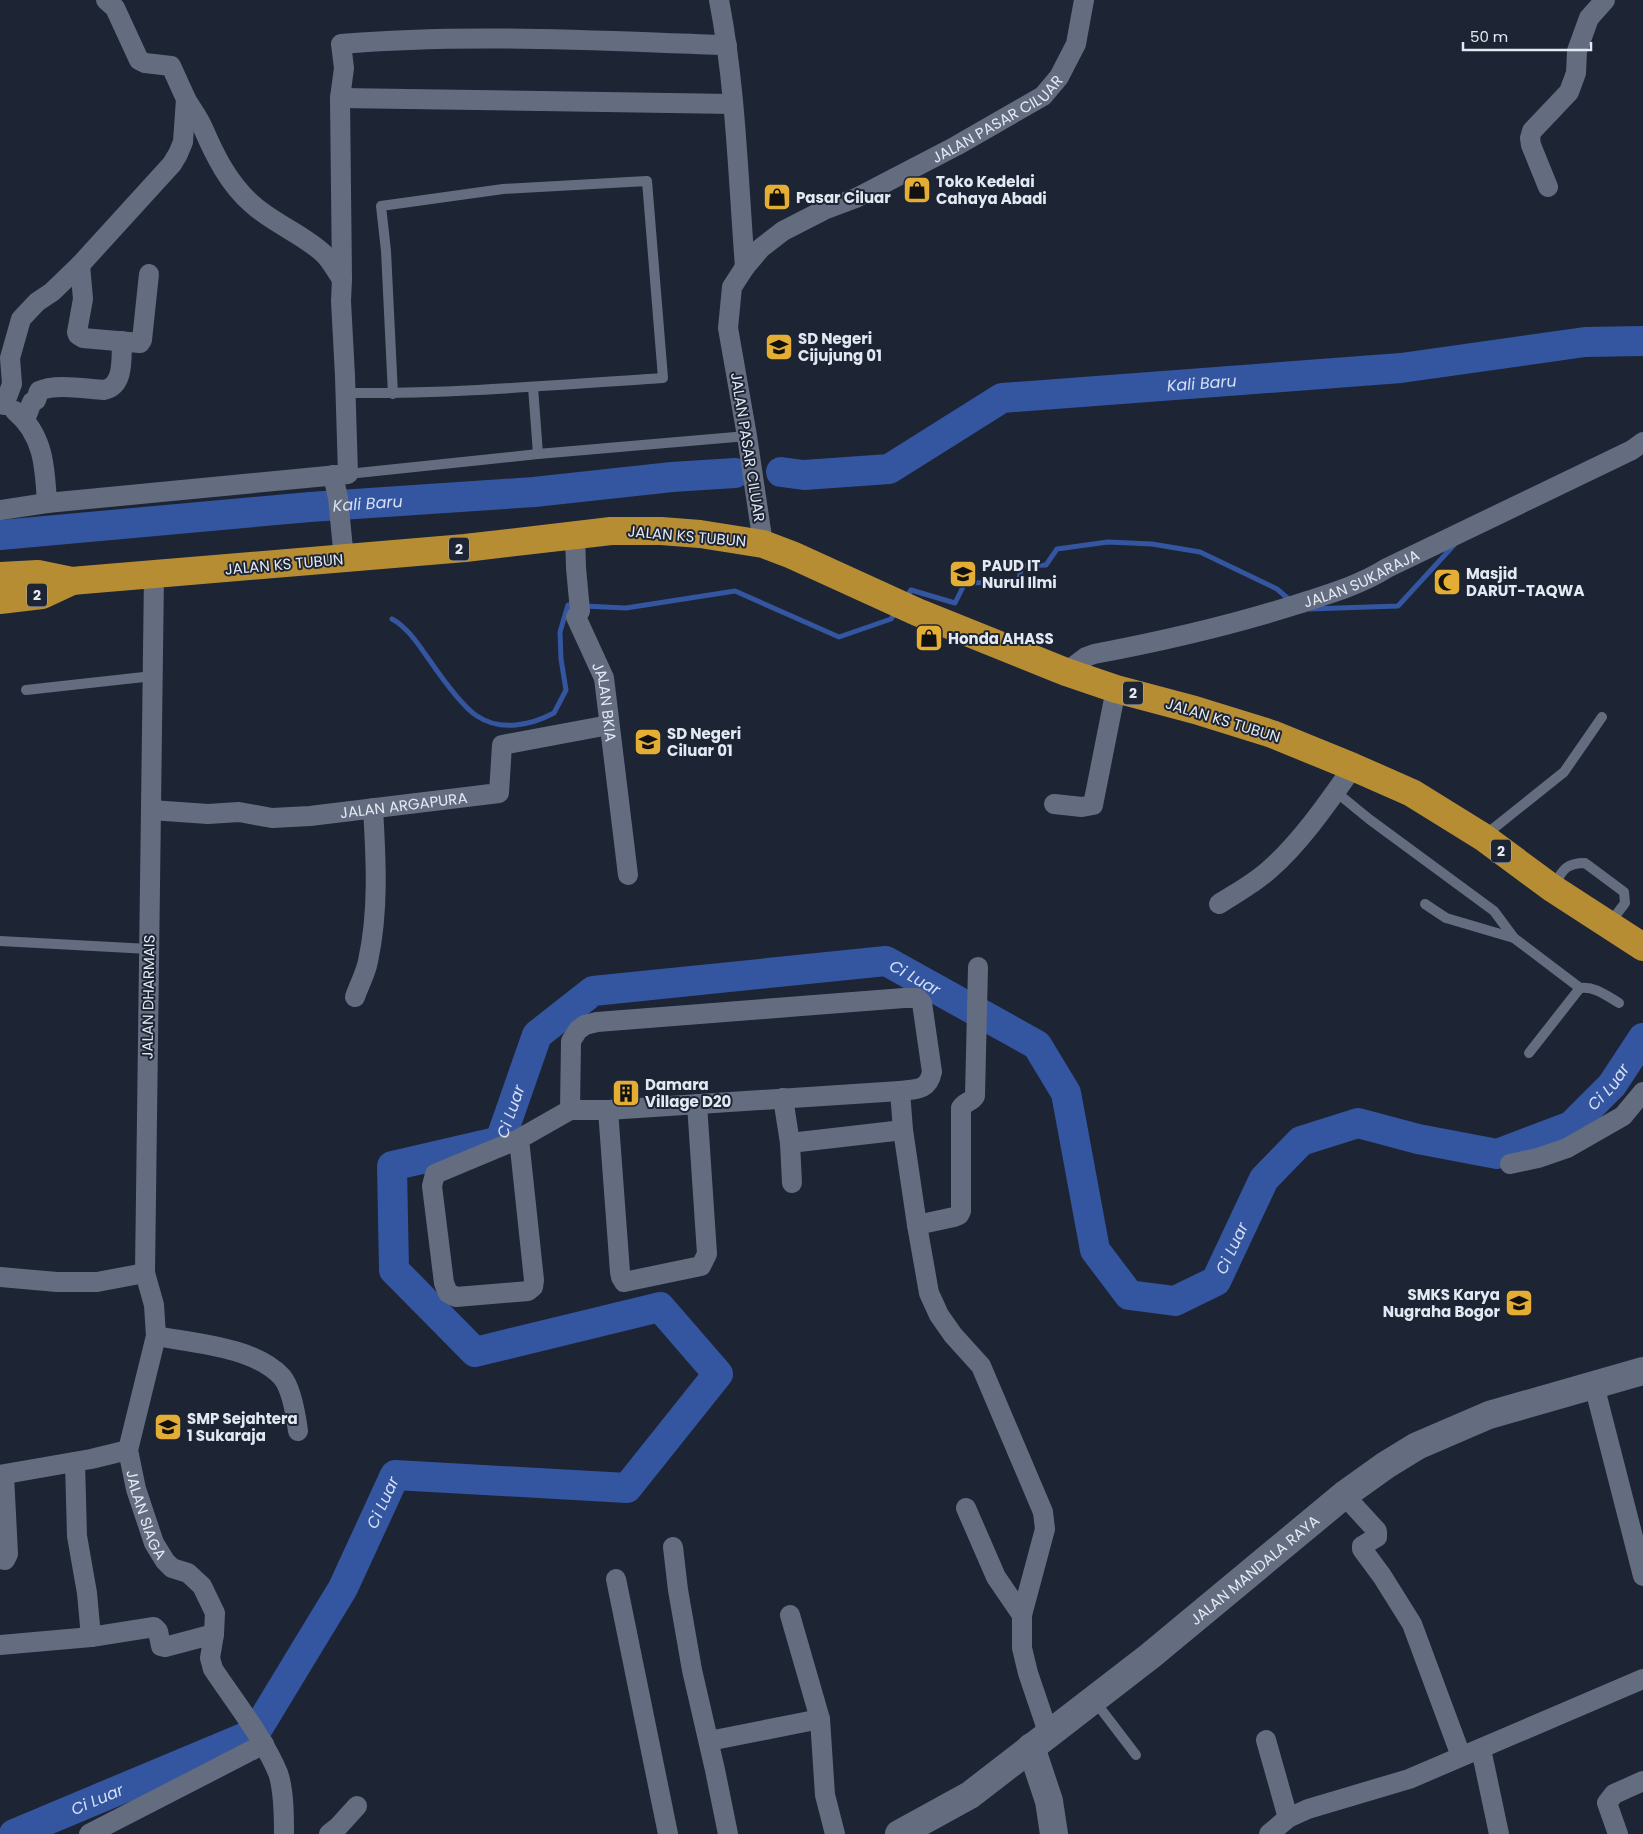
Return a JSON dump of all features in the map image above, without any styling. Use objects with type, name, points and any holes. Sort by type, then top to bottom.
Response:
[{"type":"highway","name":"JALAN KS TUBUN","points":[[72,581],[154,574],[343,550],[465,548],[611,531],[661,531],[700,534],[763,544],[792,555],[916,612],[1066,672],[1116,689],[1195,710],[1272,734],[1353,767]]},
{"type":"highway","name":"2","points":[[0,576],[38,574],[72,581]]},
{"type":"highway","name":"2","points":[[0,600],[42,595],[72,581]]},
{"type":"highway","name":"2","points":[[1353,767],[1412,793],[1483,837],[1552,888],[1610,924],[1641,940]]},
{"type":"street","points":[[719,0],[727,44],[733,104],[745,267]]},
{"type":"street","name":"JALAN PASAR CILUAR","points":[[763,544],[728,328],[732,287],[745,267],[761,248],[783,231],[824,210],[856,198],[956,146],[1043,96],[1059,77],[1076,44],[1084,0]]},
{"type":"street","points":[[1548,187],[1530,138],[1532,131],[1568,92],[1576,74],[1577,51],[1589,18],[1605,0]]},
{"type":"street","points":[[112,3],[139,60],[145,63],[171,66],[186,99],[203,127],[207,140],[224,170],[242,194],[273,220],[324,254],[342,279]]},
{"type":"street","points":[[343,550],[338,498],[345,376],[340,301],[342,279],[340,98],[344,68],[341,44],[392,39],[520,37],[727,44]]},
{"type":"street","points":[[340,98],[733,104]]},
{"type":"street","points":[[47,503],[46,478],[36,436],[17,412],[2,405],[12,384],[10,358],[21,319],[37,302],[52,292],[80,265],[150,189],[178,154],[184,129],[186,99]]},
{"type":"street","points":[[80,265],[83,299],[78,335],[83,338],[138,344],[142,340],[149,274]]},
{"type":"street","points":[[24,420],[32,402],[36,400],[39,391],[43,389],[64,387],[111,389],[116,384],[119,375],[122,341]]},
{"type":"street","name":"JALAN SUKARAJA","points":[[1066,672],[1086,657],[1094,654],[1191,634],[1278,610],[1369,579],[1387,568],[1632,450],[1643,442]]},
{"type":"street","points":[[0,510],[47,503],[340,475]]},
{"type":"street","name":"JALAN BKIA","points":[[575,534],[580,611],[576,617],[604,678],[628,875]]},
{"type":"street","name":"JALAN DHARMAIS","points":[[146,1273],[154,574]]},
{"type":"street","points":[[1054,804],[1093,805],[1116,689]]},
{"type":"street","name":"JALAN ARGAPURA","points":[[151,810],[208,814],[239,812],[272,818],[310,816],[499,793],[502,745],[610,725]]},
{"type":"street","points":[[1219,904],[1272,868],[1303,834],[1353,767]]},
{"type":"street","points":[[355,997],[368,963],[373,930],[376,861],[373,808]]},
{"type":"street","points":[[917,1225],[954,1217],[959,1215],[961,1211],[961,1108],[963,1104],[973,1100],[975,1096],[978,967]]},
{"type":"street","points":[[519,1139],[534,1280],[533,1288],[528,1291],[456,1297],[448,1293],[444,1283],[432,1186],[433,1178],[436,1174],[519,1139],[570,1110],[608,1110],[921,1089],[930,1080],[932,1072],[922,1003],[917,998],[597,1022],[585,1025],[578,1030],[571,1041],[570,1110]]},
{"type":"street","points":[[900,1091],[903,1130],[929,1293],[939,1315],[953,1336],[981,1366],[1043,1512],[1046,1529],[1022,1615],[1022,1648],[1040,1741],[1054,1834]]},
{"type":"street","points":[[1510,1164],[1538,1158],[1567,1148],[1624,1116],[1643,1092]]},
{"type":"street","points":[[783,1098],[790,1143],[792,1183]]},
{"type":"street","points":[[608,1110],[620,1272],[624,1282],[704,1264],[707,1254],[697,1104]]},
{"type":"street","points":[[790,1143],[903,1130]]},
{"type":"street","points":[[0,1277],[57,1282],[97,1282],[146,1273]]},
{"type":"street","name":"JALAN SIAGA","points":[[146,1273],[154,1305],[156,1336],[128,1450],[136,1489],[154,1543],[165,1561],[172,1568],[188,1573],[202,1586],[215,1613],[210,1658],[213,1669],[258,1735],[279,1775],[284,1813],[284,1834]]},
{"type":"street","points":[[156,1336],[245,1353],[266,1364],[283,1378],[295,1407],[298,1431]]},
{"type":"street","name":"JALAN MANDALA RAYA","points":[[899,1834],[970,1795],[1094,1700],[1344,1496],[1386,1465],[1417,1446],[1490,1415],[1643,1371]]},
{"type":"street","points":[[1594,1385],[1643,1576]]},
{"type":"street","points":[[0,1559],[7,1559],[8,1554],[2,1475],[128,1450]]},
{"type":"street","points":[[75,1462],[77,1536],[87,1593],[90,1638]]},
{"type":"street","points":[[1344,1496],[1377,1531],[1377,1537],[1362,1546],[1362,1549],[1382,1576],[1412,1624],[1461,1756]]},
{"type":"street","points":[[966,1508],[996,1577],[1022,1615]]},
{"type":"street","points":[[673,1547],[678,1590],[692,1670],[728,1834]]},
{"type":"street","points":[[616,1579],[668,1834]]},
{"type":"street","points":[[790,1614],[820,1719],[826,1795],[835,1834]]},
{"type":"street","points":[[0,1645],[90,1638],[154,1628],[158,1631],[161,1646],[166,1647],[214,1634]]},
{"type":"street","points":[[1271,1833],[1288,1818],[1308,1809],[1409,1779],[1643,1679]]},
{"type":"street","points":[[708,1741],[820,1719]]},
{"type":"street","points":[[89,1834],[258,1735]]},
{"type":"street","points":[[1266,1740],[1288,1818]]},
{"type":"street","points":[[1480,1749],[1500,1834]]},
{"type":"street","points":[[1618,1834],[1606,1803],[1614,1794],[1643,1781]]},
{"type":"street","points":[[329,1834],[357,1806]]},
{"type":"lane","points":[[344,394],[393,394],[533,387],[663,378],[647,181],[503,189],[381,206],[386,251],[393,394]]},
{"type":"lane","points":[[533,387],[538,454]]},
{"type":"lane","points":[[340,475],[538,454],[747,436]]},
{"type":"lane","points":[[26,690],[153,676]]},
{"type":"lane","points":[[1483,837],[1564,772],[1602,717]]},
{"type":"lane","points":[[1336,792],[1369,819],[1494,911],[1514,938],[1580,988]]},
{"type":"lane","points":[[1552,888],[1564,868],[1571,864],[1585,864],[1624,892],[1625,903],[1610,924]]},
{"type":"lane","points":[[1425,904],[1446,918],[1514,938]]},
{"type":"lane","points":[[0,941],[149,948]]},
{"type":"lane","points":[[1529,1054],[1580,988],[1596,989],[1619,1003]]},
{"type":"lane","points":[[1094,1700],[1136,1755]]},
{"type":"waterway","name":"Kali Baru","points":[[781,472],[804,475],[889,469],[1002,398],[1401,368],[1585,342],[1643,341]]},
{"type":"waterway","name":"Kali Baru","points":[[0,535],[310,507],[534,492],[672,477],[735,473]]},
{"type":"waterway","points":[[905,599],[911,590],[955,603],[965,583],[1018,582],[1022,566],[1046,565],[1057,549],[1108,542],[1152,544],[1200,552],[1277,589],[1291,601]]},
{"type":"waterway","points":[[1309,609],[1398,606],[1454,545]]},
{"type":"waterway","points":[[584,606],[626,608],[735,591],[839,637],[891,619],[896,612]]},
{"type":"waterway","points":[[392,619],[403,626],[412,636],[451,689],[471,711],[486,721],[496,724],[516,725],[536,721],[554,713],[566,690],[561,659],[560,632],[568,605],[576,605]]},
{"type":"waterway","name":"Ci Luar","points":[[14,1834],[255,1733],[343,1588],[395,1475],[627,1488],[718,1374],[660,1307],[475,1352],[394,1270],[392,1166],[500,1141],[537,1035],[593,991],[886,961],[1037,1045],[1066,1093],[1095,1250],[1129,1295],[1175,1301],[1216,1281],[1264,1179],[1301,1141],[1358,1123],[1418,1139],[1497,1154],[1571,1126],[1612,1085],[1643,1038]]},
{"type":"place","name":"Toko Kedelai Cahaya Abadi","points":[[917,190]]},
{"type":"place","name":"Pasar Ciluar","points":[[777,197]]},
{"type":"place","name":"SD Negeri Cijujung 01","points":[[779,347]]},
{"type":"place","name":"PAUD IT Nurul Ilmi","points":[[963,574]]},
{"type":"place","name":"Masjid DARUT-TAQWA","points":[[1447,582]]},
{"type":"place","name":"Honda AHASS","points":[[929,638]]},
{"type":"place","name":"SD Negeri Ciluar 01","points":[[648,742]]},
{"type":"place","name":"Damara Village D20","points":[[626,1093]]},
{"type":"place","name":"SMKS Karya Nugraha Bogor","points":[[1519,1303]]},
{"type":"place","name":"SMP Sejahtera 1 Sukaraja","points":[[168,1427]]}]
